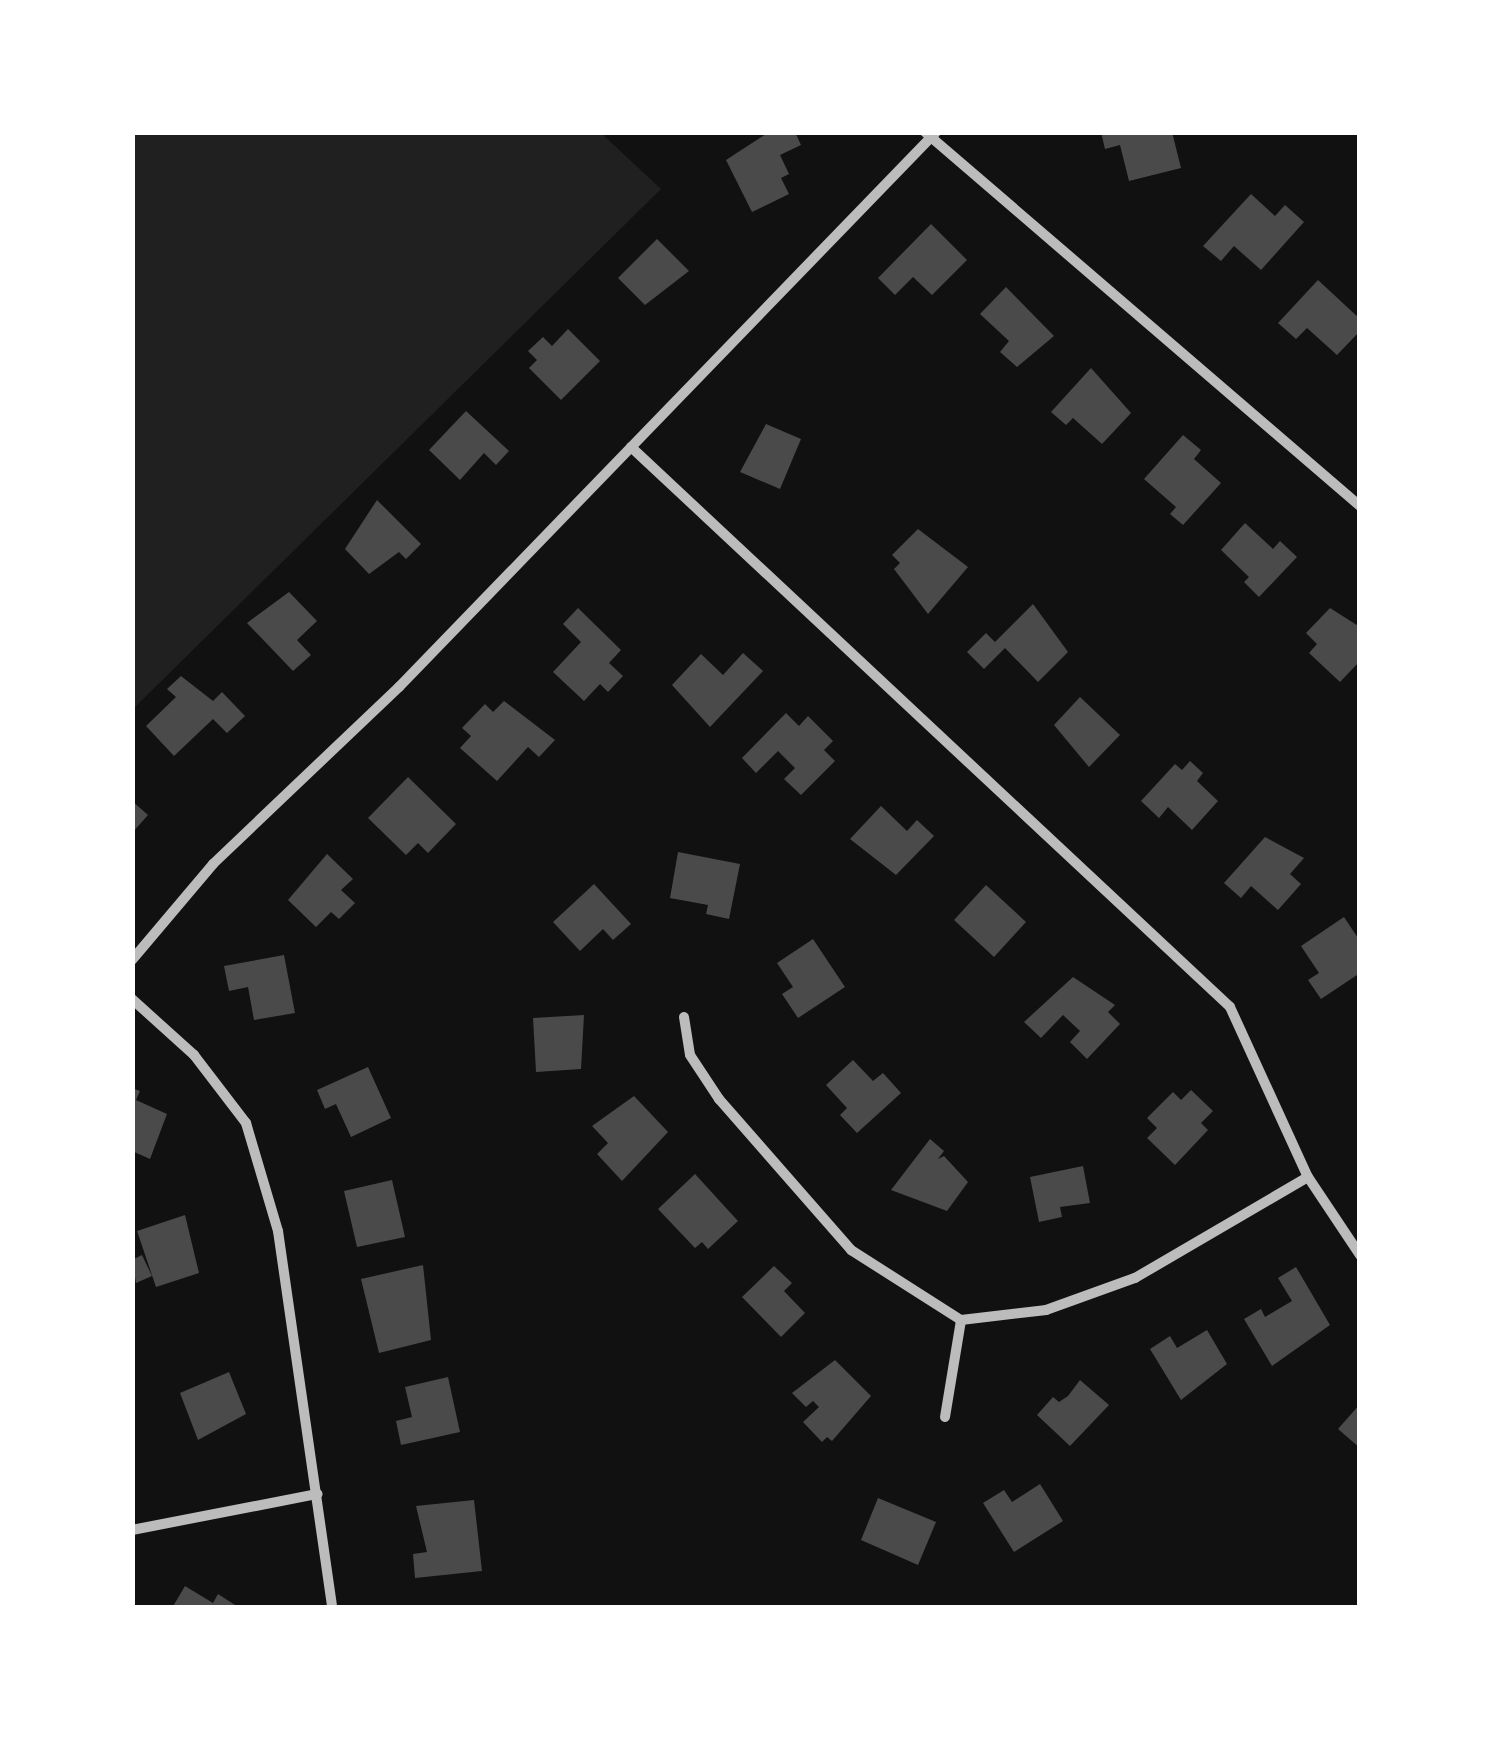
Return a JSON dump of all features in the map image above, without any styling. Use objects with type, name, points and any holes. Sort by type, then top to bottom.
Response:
[{"type":"street","points":[[132,960],[214,864],[399,686],[931,134],[1360,506]]},
{"type":"street","points":[[630,447],[1230,1007],[1308,1177],[1360,1255]]},
{"type":"street","points":[[132,1000],[194,1055],[246,1123],[278,1231],[332,1608]]},
{"type":"street","points":[[684,1016],[690,1055],[720,1098],[850,1250],[961,1320],[1046,1310],[1135,1278],[1308,1177]]},
{"type":"street","points":[[946,1418],[961,1320]]},
{"type":"street","points":[[132,1530],[318,1494]]},
{"type":"shaded area","points":[[133,132],[601,133],[661,189],[133,709]]},
{"type":"building","points":[[769,132],[795,132],[801,145],[780,155],[789,174],[781,178],[789,194],[752,212],[726,160]]},
{"type":"building","points":[[1101,132],[1172,132],[1181,168],[1129,181],[1120,145],[1105,149]]},
{"type":"building","points":[[1251,194],[1275,216],[1285,205],[1304,222],[1261,270],[1234,246],[1221,261],[1203,246]]},
{"type":"building","points":[[931,224],[967,260],[932,295],[913,277],[895,295],[878,278]]},
{"type":"building","points":[[657,239],[689,271],[645,305],[618,278]]},
{"type":"building","points":[[1318,280],[1360,319],[1360,331],[1337,355],[1307,328],[1296,339],[1278,323]]},
{"type":"building","points":[[1006,287],[1054,336],[1017,367],[1000,352],[1009,341],[980,314]]},
{"type":"building","points":[[568,329],[600,361],[561,400],[529,368],[537,360],[528,351],[543,337],[552,346]]},
{"type":"building","points":[[1091,368],[1131,413],[1102,444],[1073,418],[1066,425],[1051,412]]},
{"type":"building","points":[[466,411],[509,451],[496,465],[484,453],[460,480],[429,450]]},
{"type":"building","points":[[766,424],[801,439],[780,489],[740,472]]},
{"type":"building","points":[[1183,435],[1201,450],[1194,459],[1221,483],[1183,525],[1170,514],[1176,507],[1144,479]]},
{"type":"building","points":[[377,500],[421,544],[406,559],[399,552],[369,574],[345,549]]},
{"type":"building","points":[[1245,523],[1273,549],[1280,541],[1297,557],[1259,597],[1244,582],[1249,577],[1221,550]]},
{"type":"building","points":[[918,529],[968,567],[928,614],[894,569],[900,563],[892,555]]},
{"type":"building","points":[[289,592],[317,621],[297,640],[311,655],[293,671],[247,623]]},
{"type":"building","points":[[1033,604],[1068,652],[1038,682],[1005,648],[984,669],[967,652],[986,633],[995,642]]},
{"type":"building","points":[[578,608],[621,650],[609,663],[623,676],[608,692],[600,684],[584,701],[553,672],[581,642],[563,624]]},
{"type":"building","points":[[1330,608],[1360,627],[1360,661],[1340,682],[1309,653],[1317,644],[1306,633]]},
{"type":"building","points":[[743,653],[763,671],[710,727],[672,685],[701,654],[723,675]]},
{"type":"building","points":[[181,676],[213,701],[222,692],[245,716],[227,733],[213,719],[174,756],[146,726],[176,697],[167,689]]},
{"type":"building","points":[[1080,697],[1120,735],[1089,767],[1054,725]]},
{"type":"building","points":[[504,701],[555,740],[539,757],[528,747],[497,781],[460,748],[471,736],[462,728],[485,704],[493,712]]},
{"type":"building","points":[[786,713],[799,726],[808,716],[833,741],[824,750],[835,761],[801,795],[784,779],[795,768],[778,751],[756,773],[742,758]]},
{"type":"building","points":[[1190,761],[1203,773],[1197,781],[1218,801],[1192,830],[1168,807],[1159,818],[1141,801],[1175,764],[1182,770]]},
{"type":"building","points":[[408,777],[456,824],[428,853],[418,843],[406,855],[368,818]]},
{"type":"building","points":[[132,801],[148,815],[132,833]]},
{"type":"building","points":[[881,806],[907,831],[917,820],[934,836],[896,875],[850,839]]},
{"type":"building","points":[[1265,837],[1304,858],[1290,874],[1301,884],[1278,910],[1251,886],[1241,898],[1224,883]]},
{"type":"building","points":[[678,852],[740,864],[729,919],[706,914],[708,905],[670,898]]},
{"type":"building","points":[[327,854],[353,879],[341,890],[355,903],[339,919],[331,912],[316,927],[288,900]]},
{"type":"building","points":[[594,884],[631,924],[613,940],[603,929],[580,951],[553,922]]},
{"type":"building","points":[[986,885],[1026,922],[994,957],[954,920]]},
{"type":"building","points":[[1344,917],[1360,941],[1360,973],[1321,999],[1308,980],[1319,973],[1301,946]]},
{"type":"building","points":[[813,939],[845,987],[798,1018],[782,994],[793,987],[777,963]]},
{"type":"building","points":[[284,955],[295,1013],[254,1020],[248,987],[229,991],[224,966]]},
{"type":"building","points":[[1073,977],[1115,1005],[1108,1012],[1120,1024],[1087,1059],[1070,1042],[1080,1031],[1063,1015],[1041,1038],[1024,1022]]},
{"type":"building","points":[[584,1015],[581,1069],[536,1072],[533,1018]]},
{"type":"building","points":[[853,1060],[873,1081],[883,1073],[901,1093],[857,1133],[840,1115],[847,1108],[826,1085]]},
{"type":"building","points":[[368,1067],[391,1118],[351,1137],[336,1104],[325,1109],[317,1090]]},
{"type":"building","points":[[132,1088],[140,1091],[136,1100],[167,1114],[150,1159],[132,1151]]},
{"type":"building","points":[[1191,1090],[1213,1111],[1201,1123],[1208,1130],[1175,1165],[1147,1138],[1157,1128],[1147,1118],[1173,1092],[1181,1100]]},
{"type":"building","points":[[634,1096],[668,1132],[622,1181],[597,1154],[608,1143],[592,1126]]},
{"type":"building","points":[[930,1139],[944,1151],[938,1159],[944,1156],[968,1182],[947,1211],[891,1190]]},
{"type":"building","points":[[1083,1166],[1090,1203],[1060,1207],[1062,1217],[1039,1222],[1030,1177]]},
{"type":"building","points":[[695,1174],[738,1221],[708,1249],[702,1242],[695,1248],[658,1209]]},
{"type":"building","points":[[392,1180],[405,1237],[357,1247],[344,1191]]},
{"type":"building","points":[[185,1215],[199,1273],[156,1287],[137,1231]]},
{"type":"building","points":[[142,1255],[152,1276],[136,1283],[132,1260]]},
{"type":"building","points":[[423,1265],[431,1340],[379,1353],[361,1279]]},
{"type":"building","points":[[774,1266],[792,1283],[784,1291],[805,1313],[781,1337],[742,1297]]},
{"type":"building","points":[[1296,1267],[1330,1325],[1272,1366],[1244,1319],[1261,1309],[1265,1317],[1292,1301],[1278,1278]]},
{"type":"building","points":[[1207,1330],[1227,1364],[1181,1400],[1150,1349],[1170,1336],[1177,1348]]},
{"type":"building","points":[[835,1360],[871,1396],[832,1441],[827,1437],[822,1442],[803,1422],[819,1407],[813,1401],[806,1407],[792,1393]]},
{"type":"building","points":[[229,1372],[246,1414],[198,1440],[180,1393]]},
{"type":"building","points":[[448,1377],[460,1432],[401,1445],[396,1421],[412,1417],[405,1387]]},
{"type":"building","points":[[1080,1380],[1109,1405],[1070,1446],[1037,1415],[1053,1397],[1059,1402],[1068,1396]]},
{"type":"building","points":[[1360,1404],[1360,1448],[1338,1429]]},
{"type":"building","points":[[1040,1484],[1063,1521],[1014,1552],[983,1503],[1004,1490],[1012,1502]]},
{"type":"building","points":[[878,1498],[936,1522],[918,1565],[861,1540]]},
{"type":"building","points":[[474,1500],[482,1571],[415,1578],[413,1554],[427,1552],[416,1506]]},
{"type":"building","points":[[185,1586],[213,1603],[218,1594],[235,1605],[172,1608]]}]
